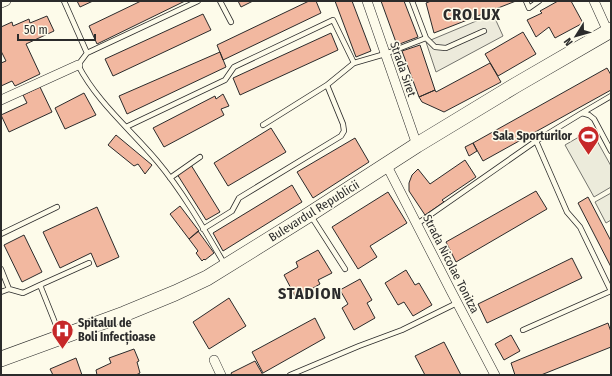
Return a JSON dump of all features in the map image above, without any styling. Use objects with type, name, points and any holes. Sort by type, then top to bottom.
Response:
[{"type":"main road","name":"Bulevardul Republicii","points":[[1,359],[124,314],[207,278],[310,214],[386,164],[516,84],[610,31]]},
{"type":"street","points":[[1,3],[6,1]]},
{"type":"street","name":"Strada Siret","points":[[367,1],[417,145]]},
{"type":"street","points":[[594,1],[610,31]]},
{"type":"street","points":[[1,100],[78,65]]},
{"type":"street","name":"Strada Nicolae Tonitza","points":[[386,164],[495,375]]},
{"type":"street","points":[[214,360],[221,375]]},
{"type":"lane","points":[[64,1],[87,53]]},
{"type":"lane","points":[[198,1],[87,53],[78,65],[98,96],[156,160],[170,178],[226,266]]},
{"type":"lane","points":[[220,1],[231,22]]},
{"type":"lane","points":[[412,1],[426,38],[435,48],[446,48],[484,31]]},
{"type":"lane","points":[[526,1],[529,8],[539,1]]},
{"type":"lane","points":[[126,127],[225,80],[234,66],[333,20],[354,63]]},
{"type":"lane","points":[[263,125],[327,85],[354,63],[385,54],[426,38]]},
{"type":"lane","points":[[203,229],[232,211],[239,198],[340,136],[344,131],[343,124],[327,85]]},
{"type":"lane","points":[[418,224],[536,140],[611,96]]},
{"type":"lane","points":[[582,113],[589,115],[594,119],[611,151]]},
{"type":"lane","points":[[523,330],[611,291],[580,227],[567,212],[536,140]]},
{"type":"lane","points":[[170,178],[200,157]]},
{"type":"lane","points":[[1,234],[57,207]]},
{"type":"lane","points":[[310,214],[345,269]]},
{"type":"lane","points":[[1,292],[9,289],[23,293],[89,263]]},
{"type":"lane","points":[[1,269],[9,289]]},
{"type":"lane","points":[[40,285],[61,338]]},
{"type":"lane","points":[[290,375],[402,330],[457,303]]},
{"type":"shaded area","points":[[493,14],[503,36],[436,72],[426,42]]},
{"type":"shaded area","name":"Sala Sporturilor","points":[[591,130],[611,166],[611,187],[594,197],[565,145]]},
{"type":"shaded area","points":[[611,193],[611,220],[606,223],[595,202]]},
{"type":"building","points":[[77,1],[93,1],[80,7]]},
{"type":"building","points":[[141,1],[185,1],[97,44],[89,26]]},
{"type":"building","points":[[238,1],[253,1],[241,7]]},
{"type":"building","points":[[309,1],[316,1],[321,13],[223,60],[217,45]]},
{"type":"building","points":[[335,1],[352,1],[371,51],[356,57]]},
{"type":"building","points":[[381,1],[404,1],[418,37],[397,45]]},
{"type":"building","points":[[431,1],[516,1],[434,33],[426,3]]},
{"type":"building","points":[[558,1],[571,1],[583,23],[555,38],[549,27],[536,37],[527,20],[542,13],[540,11]]},
{"type":"building","points":[[203,14],[211,30],[113,76],[105,59]]},
{"type":"building","points":[[47,16],[54,31],[26,44],[40,74],[15,86],[12,81],[1,86],[1,63],[6,61],[1,51],[1,27],[12,22],[13,26],[29,19],[30,23]]},
{"type":"building","points":[[523,32],[536,54],[498,76],[485,54]]},
{"type":"building","points":[[331,33],[338,50],[240,95],[233,78]]},
{"type":"building","points":[[420,45],[435,90],[419,97],[402,51]]},
{"type":"building","points":[[220,52],[226,67],[127,114],[119,96]]},
{"type":"building","points":[[490,63],[501,82],[444,112],[422,102],[419,97],[435,90],[436,92]]},
{"type":"building","points":[[607,68],[611,75],[611,90],[483,161],[473,143]]},
{"type":"building","points":[[40,87],[52,112],[9,132],[1,115],[27,103],[23,95]]},
{"type":"building","points":[[84,93],[96,115],[65,129],[55,108]]},
{"type":"building","points":[[223,94],[229,106],[221,109],[224,115],[164,147],[153,128],[215,96],[216,99]]},
{"type":"building","points":[[271,128],[286,152],[228,186],[214,163]]},
{"type":"building","points":[[116,135],[152,165],[145,174],[138,164],[134,166],[108,145]]},
{"type":"building","points":[[355,138],[369,162],[313,198],[297,172]]},
{"type":"building","points":[[473,143],[477,151],[469,156],[465,147]]},
{"type":"building","points":[[465,160],[476,177],[442,200],[444,202],[425,215],[409,191],[409,183],[412,175],[418,169],[430,184]]},
{"type":"building","points":[[191,165],[220,212],[206,220],[177,174]]},
{"type":"building","points":[[292,185],[302,202],[223,251],[213,233]]},
{"type":"building","points":[[536,191],[547,209],[456,262],[446,242]]},
{"type":"building","points":[[388,192],[407,223],[370,246],[377,257],[358,269],[332,227]]},
{"type":"building","points":[[588,197],[611,241],[611,267],[578,203]]},
{"type":"building","points":[[180,206],[199,231],[189,239],[170,214]]},
{"type":"building","points":[[97,207],[119,257],[97,267],[91,253],[60,268],[43,232]]},
{"type":"building","points":[[198,231],[214,253],[202,261],[196,253],[198,251],[189,239]]},
{"type":"building","points":[[24,235],[42,272],[22,282],[4,245]]},
{"type":"building","points":[[318,250],[332,273],[318,280],[320,284],[296,298],[284,275],[298,267],[296,262]]},
{"type":"building","points":[[572,258],[582,278],[487,323],[478,304]]},
{"type":"building","points":[[406,270],[415,285],[419,283],[432,305],[413,316],[404,302],[398,305],[385,283]]},
{"type":"building","points":[[360,279],[372,300],[367,303],[375,318],[354,330],[342,308],[348,304],[340,290]]},
{"type":"building","points":[[229,298],[246,326],[209,349],[193,322]]},
{"type":"building","points":[[315,318],[325,338],[263,373],[252,352]]},
{"type":"building","points":[[608,323],[611,332],[611,347],[541,375],[515,375],[511,363]]},
{"type":"building","points":[[511,335],[520,351],[504,360],[495,344]]},
{"type":"building","points":[[444,342],[461,375],[425,375],[415,356]]},
{"type":"building","points":[[134,349],[139,361],[137,362],[140,373],[136,375],[97,375],[96,370],[111,363],[109,358]]},
{"type":"building","points":[[76,358],[82,375],[53,375],[50,369]]},
{"type":"building","points":[[255,361],[263,375],[232,375],[231,373]]},
{"type":"place","name":"Sala Sporturilor","points":[[588,156]]},
{"type":"place","name":"Spitalul de Boli Infecțioase","points":[[62,350]]},
{"type":"district","name":"CROLUX","points":[[472,14]]},
{"type":"district","name":"STADION","points":[[310,293]]}]
